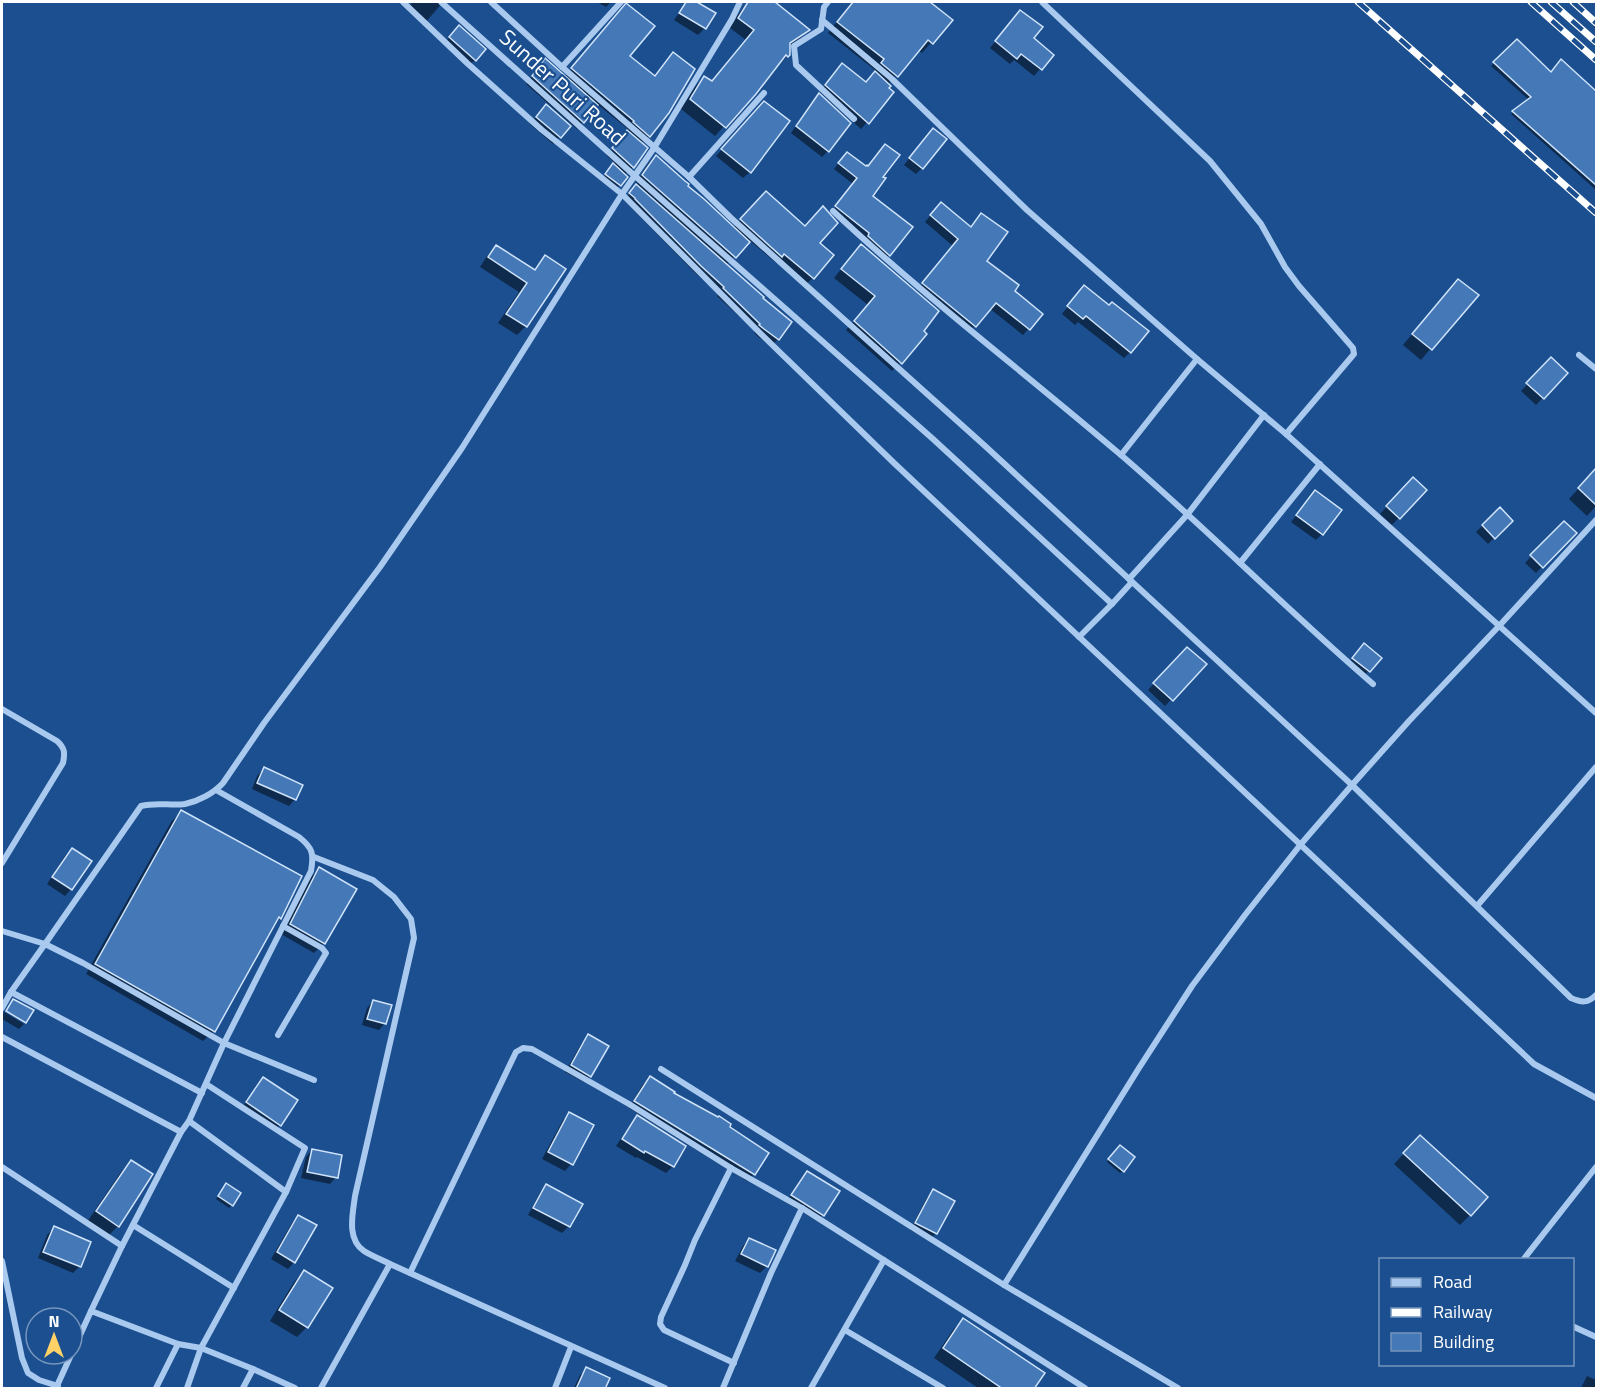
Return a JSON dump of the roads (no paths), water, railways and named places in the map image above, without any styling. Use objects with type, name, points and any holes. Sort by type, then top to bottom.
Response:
[{"type":"street","points":[[403,2],[542,130],[622,194],[760,333],[886,455],[1534,1064],[1596,1098]]},
{"type":"street","name":"Sunder Puri Road","points":[[441,2],[634,176],[933,439],[1112,604]]},
{"type":"street","points":[[491,2],[689,177],[731,218],[975,437],[1352,784],[1571,998],[1581,1002],[1591,1000],[1596,995]]},
{"type":"street","points":[[562,67],[621,2]]},
{"type":"street","points":[[2,1008],[141,806],[153,803],[185,804],[216,790],[223,783],[264,723],[380,567],[462,448],[622,194],[654,148],[740,2]]},
{"type":"street","points":[[828,2],[824,7],[821,29],[794,46],[796,66],[854,118]]},
{"type":"street","points":[[1042,2],[1210,161],[1261,224],[1285,267],[1299,286],[1354,351],[1354,354],[1286,434]]},
{"type":"street","points":[[822,20],[891,78],[1027,210],[1320,464],[1596,713]]},
{"type":"street","points":[[689,177],[764,93]]},
{"type":"street","points":[[833,211],[946,310],[1121,455],[1373,684]]},
{"type":"street","points":[[1579,355],[1596,369]]},
{"type":"street","points":[[1121,455],[1197,358]]},
{"type":"street","points":[[1079,637],[1112,604],[1187,515],[1264,415]]},
{"type":"street","points":[[1240,563],[1320,464]]},
{"type":"street","points":[[1004,1285],[1192,986],[1301,844],[1409,721],[1596,520]]},
{"type":"street","points":[[2,709],[57,741],[63,746],[65,754],[63,763],[2,862]]},
{"type":"street","points":[[1477,906],[1596,767]]},
{"type":"street","points":[[2,1261],[22,1358],[28,1373],[57,1387],[122,1246],[181,1132],[189,1121],[224,1043],[311,871],[314,857],[308,845],[299,837],[216,790]]},
{"type":"street","points":[[314,857],[373,880],[394,897],[411,919],[414,938],[355,1196],[351,1220],[353,1237],[362,1250],[390,1264],[665,1389]]},
{"type":"street","points":[[278,1035],[326,953],[322,948],[283,926]]},
{"type":"street","points":[[2,931],[45,944],[224,1043],[314,1080]]},
{"type":"street","points":[[11,992],[202,1093]]},
{"type":"street","points":[[2,1037],[181,1132]]},
{"type":"street","points":[[410,1273],[516,1052],[523,1048],[532,1049],[629,1104],[731,1168],[802,1208],[1085,1389]]},
{"type":"street","points":[[661,1069],[1004,1285],[1178,1389]]},
{"type":"street","points":[[187,1389],[201,1348],[286,1192],[305,1148],[206,1084]]},
{"type":"street","points":[[189,1121],[286,1192]]},
{"type":"street","points":[[2,1167],[122,1246]]},
{"type":"street","points":[[1525,1258],[1596,1167]]},
{"type":"street","points":[[731,1168],[695,1240],[660,1324],[664,1330],[734,1363]]},
{"type":"street","points":[[723,1389],[771,1273],[802,1208]]},
{"type":"street","points":[[133,1225],[234,1288]]},
{"type":"street","points":[[812,1389],[884,1260]]},
{"type":"street","points":[[321,1389],[390,1264]]},
{"type":"street","points":[[91,1311],[178,1344],[201,1348],[295,1389]]},
{"type":"street","points":[[1574,1327],[1596,1337]]},
{"type":"street","points":[[844,1330],[943,1389]]},
{"type":"street","points":[[156,1389],[178,1344]]},
{"type":"street","points":[[555,1388],[571,1347]]},
{"type":"street","points":[[243,1389],[253,1369]]},
{"type":"railway","points":[[1358,2],[1596,213]]},
{"type":"railway","points":[[1531,2],[1596,60]]},
{"type":"railway","points":[[1551,2],[1596,42]]},
{"type":"railway","points":[[1573,2],[1596,23]]}]
